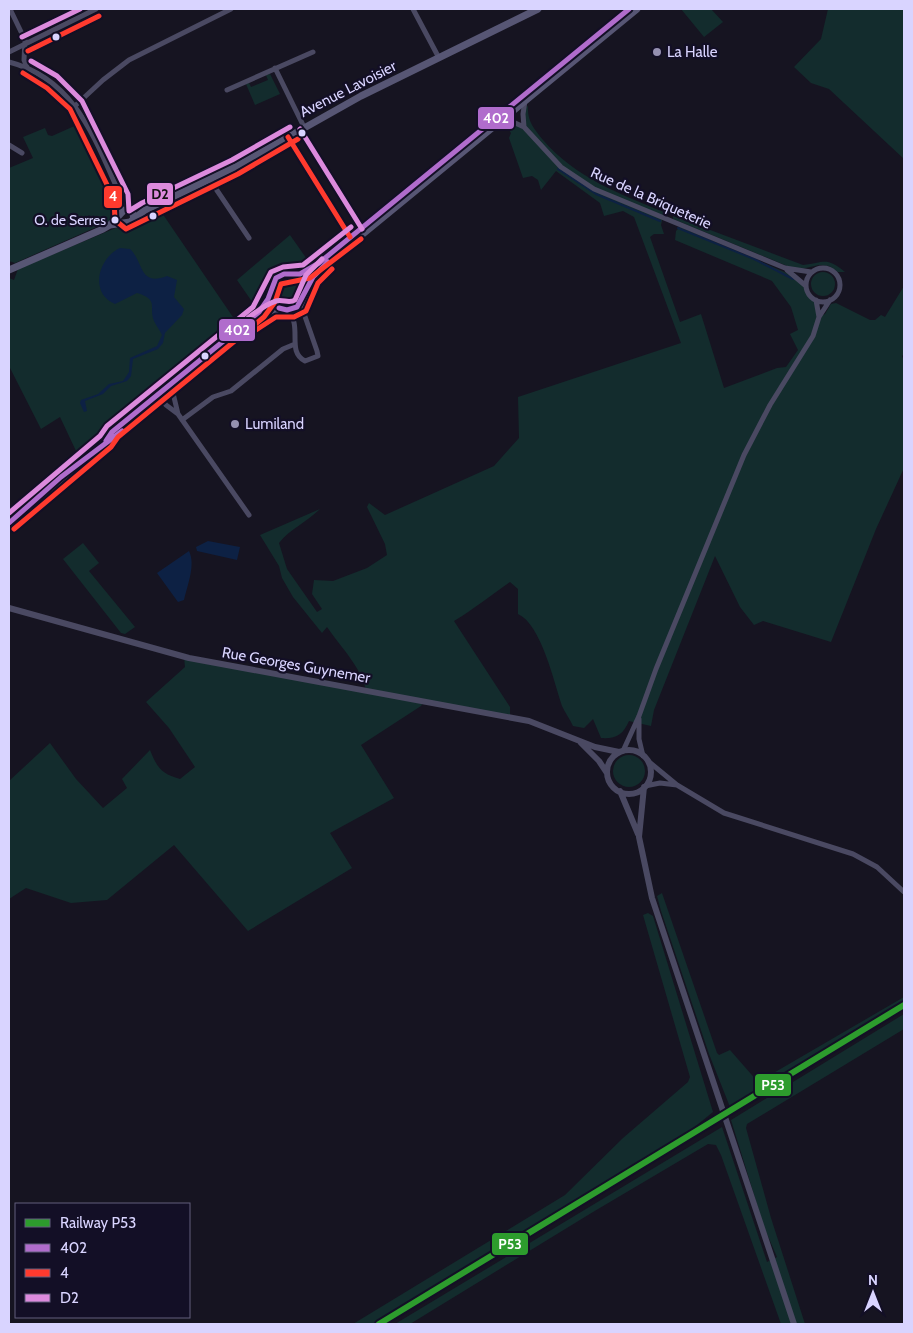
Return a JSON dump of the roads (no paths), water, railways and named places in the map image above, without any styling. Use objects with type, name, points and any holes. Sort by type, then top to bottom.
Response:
[{"type":"main road","name":"Avenue Lavoisier","points":[[9,270],[110,225],[130,220],[145,210],[210,180],[361,96],[538,9]]},
{"type":"main road","points":[[106,441],[112,432],[259,312],[270,296],[270,288],[276,278],[288,274],[295,275],[306,272],[321,261],[629,9]]},
{"type":"main road","points":[[270,296],[279,308],[288,310],[301,305],[312,280],[324,266],[637,9]]},
{"type":"main road","name":"Avenue Lavoisier","points":[[110,225],[122,213],[131,210],[145,210]]},
{"type":"main road","points":[[122,213],[122,219],[130,220],[131,210]]},
{"type":"main road","points":[[295,275],[304,282],[306,293]]},
{"type":"main road","points":[[9,523],[106,441],[116,436],[257,320],[279,308]]},
{"type":"street","points":[[10,9],[25,44],[24,60],[27,67]]},
{"type":"street","points":[[9,52],[96,9]]},
{"type":"street","points":[[76,105],[103,80],[129,60],[231,9]]},
{"type":"street","points":[[413,9],[439,58]]},
{"type":"street","points":[[227,90],[313,52]]},
{"type":"street","points":[[9,62],[27,67],[52,82],[76,105],[121,196],[131,210]]},
{"type":"street","points":[[275,68],[304,127]]},
{"type":"street","points":[[500,121],[513,122],[524,127],[525,101]]},
{"type":"street","name":"Rue de la Briqueterie","points":[[524,127],[555,162],[588,185],[643,211],[785,268],[812,272]]},
{"type":"street","points":[[9,145],[22,152]]},
{"type":"street","points":[[210,180],[249,238]]},
{"type":"street","points":[[121,196],[122,213]]},
{"type":"street","name":"Rue de la Briqueterie","points":[[785,268],[806,286]]},
{"type":"street","points":[[794,1324],[654,906],[639,837],[627,804],[620,791],[611,784],[607,774],[610,761],[621,752],[639,716],[744,455],[770,404],[813,336],[819,317],[838,291],[837,276],[825,268],[812,272],[806,286],[808,293],[816,300],[819,317]]},
{"type":"street","points":[[816,300],[830,300]]},
{"type":"street","points":[[288,310],[296,325],[295,344],[299,356],[305,361],[318,356],[301,305]]},
{"type":"street","points":[[182,420],[212,397],[231,391],[283,349],[295,344]]},
{"type":"street","points":[[177,379],[174,385],[160,397],[160,400],[178,414],[249,515]]},
{"type":"street","points":[[174,388],[173,393],[178,414]]},
{"type":"street","name":"Rue Georges Guynemer","points":[[9,608],[184,657],[529,720],[595,747],[621,752]]},
{"type":"street","points":[[639,716],[639,739],[650,771],[644,787],[639,837]]},
{"type":"street","name":"Rue Georges Guynemer","points":[[579,740],[599,761],[607,774]]},
{"type":"street","points":[[621,752],[634,751],[678,785],[724,813],[853,854],[877,867],[904,892]]},
{"type":"street","points":[[620,791],[632,793],[644,787],[660,783],[678,785]]},
{"type":"water","points":[[120,248],[130,249],[147,276],[158,279],[167,276],[177,280],[174,297],[184,309],[182,315],[165,333],[163,343],[158,349],[133,359],[131,376],[127,381],[111,386],[103,394],[85,401],[87,411],[84,412],[80,403],[81,400],[98,394],[109,384],[123,381],[129,372],[130,358],[157,346],[162,335],[152,316],[152,304],[149,298],[137,293],[115,304],[107,299],[102,292],[99,284],[102,267],[106,259]]},
{"type":"water","points":[[208,541],[240,547],[237,560],[197,551],[196,547]]},
{"type":"water","points":[[189,551],[192,563],[190,576],[184,600],[178,602],[157,573]]},
{"type":"waterway","points":[[558,169],[596,194],[660,221]]},
{"type":"waterway","points":[[678,228],[754,259],[793,279]]},
{"type":"rail line","name":"P53","points":[[379,1324],[904,1005]]},
{"type":"place","name":"La Halle","points":[[657,52]]},
{"type":"place","name":"O. de Serres","points":[[115,220]]},
{"type":"place","name":"Lumiland","points":[[235,424]]}]
